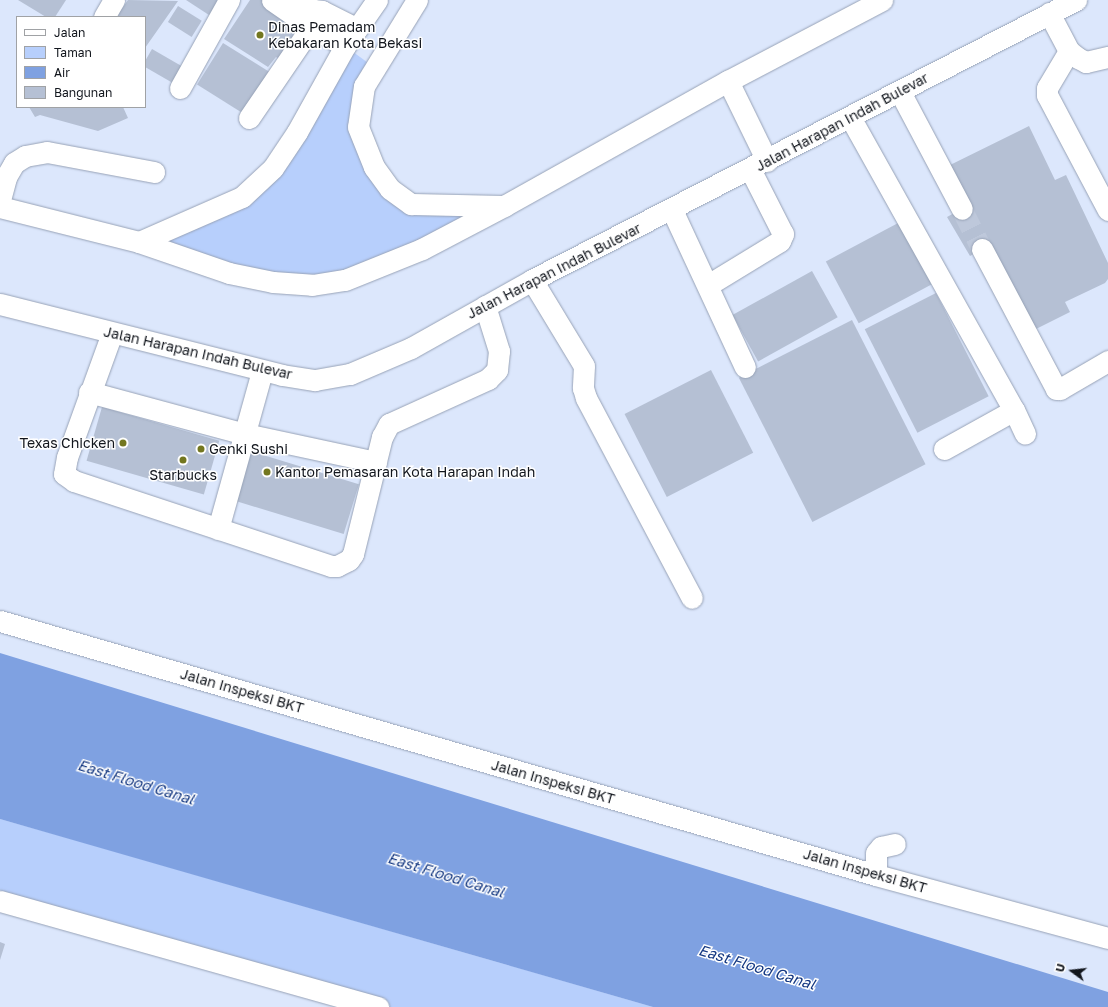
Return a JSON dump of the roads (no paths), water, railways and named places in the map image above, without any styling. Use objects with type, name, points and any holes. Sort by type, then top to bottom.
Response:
[{"type":"street","points":[[105,16],[114,0]]},
{"type":"street","points":[[180,88],[229,0]]},
{"type":"street","points":[[272,0],[316,19],[357,29]]},
{"type":"street","points":[[299,0],[313,10],[316,19],[345,46]]},
{"type":"street","points":[[139,242],[242,197],[273,168],[297,132],[345,46],[377,0]]},
{"type":"street","points":[[417,0],[364,86],[358,127],[374,166],[390,189],[411,204],[504,206]]},
{"type":"street","points":[[0,207],[139,242],[229,273],[273,282],[312,285],[345,280],[422,248],[504,206],[729,85],[882,0]]},
{"type":"street","name":"Jalan Harapan Indah Bulevar","points":[[0,304],[262,371],[315,380],[350,374],[411,348],[532,280],[672,210],[759,158],[850,117],[1076,0]]},
{"type":"street","points":[[1049,13],[1069,51],[1086,62],[1108,57]]},
{"type":"street","points":[[249,118],[316,19]]},
{"type":"street","points":[[1069,51],[1047,88],[1047,95],[1108,210]]},
{"type":"street","points":[[708,285],[780,241],[783,234],[759,158],[729,85]]},
{"type":"street","points":[[900,92],[962,209]]},
{"type":"street","points":[[850,117],[1014,410],[1024,434]]},
{"type":"street","points":[[0,200],[6,176],[14,163],[25,156],[47,152],[154,172]]},
{"type":"street","points":[[672,210],[745,367]]},
{"type":"street","points":[[982,249],[1056,389],[1060,389],[1108,361]]},
{"type":"street","points":[[532,280],[584,366],[583,388],[586,398],[692,598]]},
{"type":"street","points":[[112,333],[89,392],[67,457],[64,474],[74,481],[331,566],[344,564],[353,554],[382,437],[389,424],[488,379],[497,370],[500,351],[485,306]]},
{"type":"street","points":[[218,529],[262,371]]},
{"type":"street","points":[[89,392],[245,434],[376,462]]},
{"type":"street","points":[[944,449],[1014,410]]},
{"type":"street","name":"Jalan Inspeksi BKT","points":[[0,621],[876,875],[1108,938]]},
{"type":"street","points":[[876,875],[876,853],[881,847],[895,844]]},
{"type":"street","points":[[0,901],[378,1007]]},
{"type":"water","name":"East Flood Canal","points":[[0,653],[1108,992],[1108,1007],[653,1007],[0,819]]},
{"type":"tunnel","points":[[962,209],[982,249]]},
{"type":"place","name":"Dinas Pemadam Kebakaran Kota Bekasi","points":[[260,35]]},
{"type":"place","name":"Texas Chicken","points":[[123,443]]},
{"type":"place","name":"Genki Sushi","points":[[201,449]]},
{"type":"place","name":"Starbucks","points":[[183,460]]},
{"type":"place","name":"Kantor Pemasaran Kota Harapan Indah","points":[[267,472]]}]
